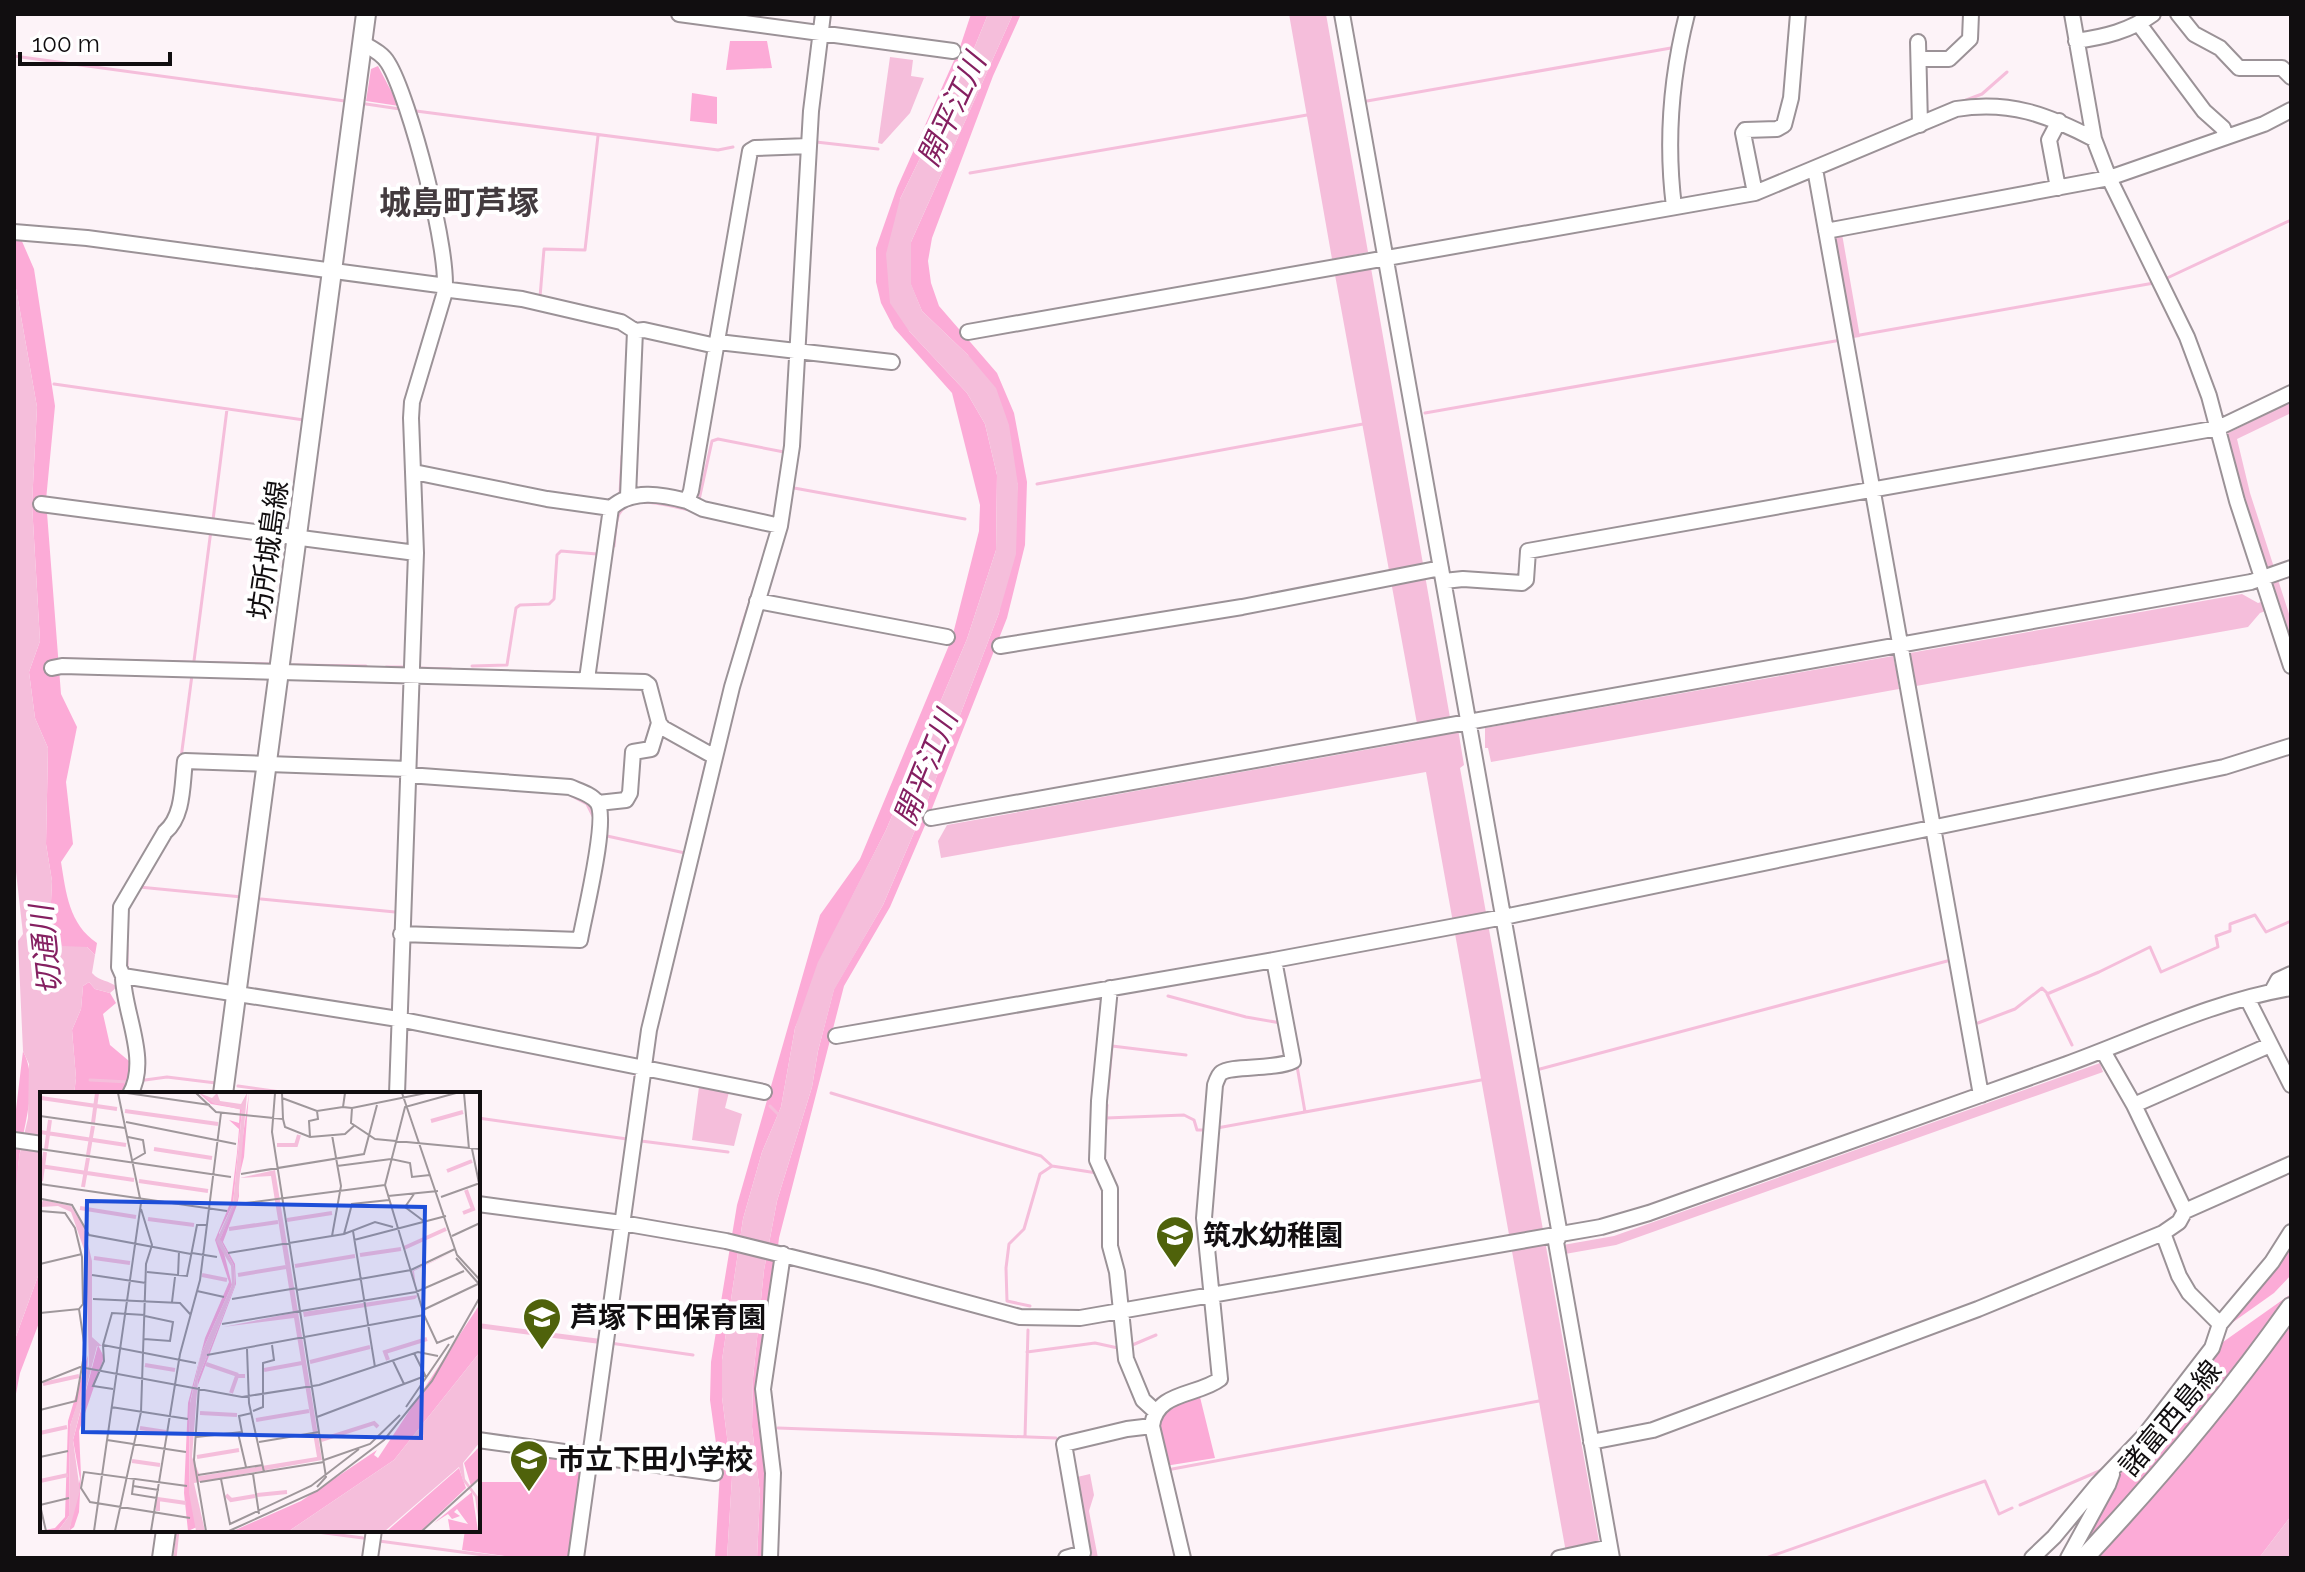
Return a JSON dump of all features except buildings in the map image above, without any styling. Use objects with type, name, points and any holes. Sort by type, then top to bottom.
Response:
[{"type":"main road","name":"坊所城島線","points":[[223,1092],[366,14]]},
{"type":"main road","name":"諸富西島線","points":[[2084,1558],[2148,1490],[2240,1379],[2291,1307]]},
{"type":"main road","points":[[162,1558],[166,1532]]},
{"type":"street","points":[[679,14],[953,51]]},
{"type":"street","points":[[576,1558],[642,1066],[732,687],[780,526],[792,446],[809,146],[823,14]]},
{"type":"street","points":[[1342,14],[1438,573],[1469,722],[1497,918],[1608,1552],[1562,1557]]},
{"type":"street","points":[[1674,207],[1670,175],[1672,90],[1687,14]]},
{"type":"street","points":[[1755,193],[1743,133],[1745,130],[1777,129],[1784,125],[1791,98],[1798,14]]},
{"type":"street","points":[[1919,59],[1949,59],[1970,39],[1971,14]]},
{"type":"street","points":[[2072,14],[2094,139],[2109,178],[2187,337],[2291,666]]},
{"type":"street","points":[[2076,41],[2105,37],[2139,24],[2153,14]]},
{"type":"street","points":[[2178,14],[2194,34],[2220,48],[2239,68],[2282,68],[2291,77]]},
{"type":"street","points":[[2139,24],[2204,111],[2223,128],[2226,137]]},
{"type":"street","points":[[1918,42],[1920,125]]},
{"type":"street","points":[[364,44],[375,49],[387,61],[405,98],[444,249],[445,288],[412,402],[410,435],[416,553],[397,1092]]},
{"type":"street","points":[[968,332],[1755,193],[1956,109],[1984,106],[2036,112],[2094,139]]},
{"type":"street","points":[[1826,231],[2109,178],[2264,124],[2291,110]]},
{"type":"street","points":[[2058,188],[2049,140],[2059,121]]},
{"type":"street","points":[[687,501],[699,452],[750,151],[755,148],[809,146]]},
{"type":"street","points":[[1815,169],[1981,1095]]},
{"type":"street","points":[[14,232],[75,236],[439,285],[589,314],[621,322],[635,331],[717,344],[892,362]]},
{"type":"street","points":[[628,496],[635,331]]},
{"type":"street","points":[[1000,646],[1242,607],[1383,578],[1438,573],[1463,579],[1522,583],[1526,580],[1528,551],[2218,428],[2291,393]]},
{"type":"street","points":[[414,472],[547,499],[611,508],[628,496],[660,496],[780,526]]},
{"type":"street","points":[[41,504],[416,553]]},
{"type":"street","points":[[587,679],[611,508]]},
{"type":"street","points":[[931,818],[1901,645],[2262,578],[2285,571]]},
{"type":"street","points":[[757,601],[947,637]]},
{"type":"street","points":[[52,668],[645,682],[656,703],[659,723],[651,749],[633,752],[630,793],[626,800],[598,803]]},
{"type":"street","points":[[659,723],[715,757]]},
{"type":"street","points":[[836,1036],[1497,918],[2224,767],[2291,746]]},
{"type":"street","points":[[131,1092],[137,1076],[134,1026],[119,967],[121,907],[165,832],[173,825],[185,761],[268,763],[553,784],[588,794],[598,803],[602,814],[601,833],[580,940],[401,934]]},
{"type":"street","points":[[1066,1558],[1083,1553],[1064,1444],[1127,1429],[1154,1418],[1167,1401],[1220,1379],[1204,1201],[1215,1085],[1219,1074],[1226,1071],[1268,1068],[1293,1061],[1274,960]]},
{"type":"street","points":[[2272,991],[2278,980],[2291,974]]},
{"type":"street","points":[[123,976],[398,1019],[764,1092]]},
{"type":"street","points":[[1110,988],[1097,1156],[1110,1189],[1110,1246],[1117,1272],[1126,1359],[1154,1418],[1183,1558]]},
{"type":"street","points":[[480,1204],[622,1223],[730,1242],[1020,1317],[1080,1318],[1601,1227],[1649,1213],[1981,1095],[2103,1051],[2155,1028],[2247,998],[2291,988]]},
{"type":"street","points":[[2247,998],[2291,1085]]},
{"type":"street","points":[[2134,1105],[2270,1045]]},
{"type":"street","points":[[2103,1051],[2134,1105],[2185,1211]]},
{"type":"street","points":[[14,1140],[40,1144]]},
{"type":"street","points":[[1591,1442],[1653,1430],[1978,1309],[2163,1233],[2179,1222],[2185,1211],[2291,1164]]},
{"type":"street","points":[[2032,1558],[2144,1436],[2212,1348],[2220,1324],[2267,1269],[2291,1232]]},
{"type":"street","points":[[2163,1233],[2179,1276],[2189,1293],[2220,1324]]},
{"type":"street","points":[[770,1558],[773,1473],[763,1389],[780,1254]]},
{"type":"street","points":[[480,1440],[715,1473]]},
{"type":"street","points":[[2068,1558],[2113,1470]]},
{"type":"street","points":[[370,1558],[374,1532]]},
{"type":"shaded area","points":[[971,14],[988,14],[900,199],[909,331],[967,393],[985,424],[997,475],[996,550],[967,639],[886,830],[853,895],[795,1028],[781,1107],[762,1152],[743,1219],[722,1360],[722,1397],[732,1477],[727,1558],[715,1558],[720,1472],[710,1400],[711,1362],[737,1205],[820,915],[860,859],[952,638],[979,531],[980,505],[952,393],[894,328],[881,303],[876,282],[876,248],[897,188],[960,47]]},
{"type":"shaded area","points":[[1013,14],[1021,14],[993,76],[932,238],[928,261],[939,306],[997,373],[1014,413],[1027,482],[1025,545],[1007,618],[929,816],[890,907],[844,986],[779,1238],[760,1390],[769,1481],[765,1558],[757,1558],[760,1494],[752,1427],[753,1378],[764,1270],[777,1201],[812,1087],[834,989],[883,905],[925,807],[999,613],[1018,485],[968,355],[922,311],[911,285],[911,242]]},
{"type":"shaded area","points":[[730,41],[767,41],[772,68],[726,70]]},
{"type":"shaded area","points":[[378,66],[399,106],[366,101],[371,69]]},
{"type":"shaded area","points":[[692,93],[717,97],[717,124],[690,121]]},
{"type":"shaded area","points":[[14,237],[21,239],[34,269],[55,406],[46,500],[61,694],[77,727],[66,782],[73,844],[61,862],[70,907],[80,927],[97,943],[95,955],[87,947],[62,947],[50,922],[52,881],[46,844],[48,748],[35,718],[29,672],[40,641],[32,504],[37,407],[14,277]]},
{"type":"shaded area","points":[[89,982],[95,989],[110,993],[116,1003],[103,1014],[110,1045],[129,1061],[127,1092],[74,1092],[72,1030],[81,1009],[83,986]]},
{"type":"shaded area","points":[[23,1051],[28,1064],[30,1091],[14,1204],[14,1126]]},
{"type":"shaded area","points":[[2291,1242],[2291,1275],[2274,1293],[2229,1325],[2268,1277]]},
{"type":"shaded area","points":[[40,1270],[40,1320],[20,1373],[14,1404],[14,1342]]},
{"type":"shaded area","points":[[2291,1294],[2240,1366],[2145,1481],[2071,1558],[2120,1473],[2223,1342]]},
{"type":"shaded area","points":[[2291,1319],[2291,1516],[2259,1558],[2097,1558],[2198,1442]]},
{"type":"shaded area","points":[[1199,1393],[1215,1458],[1165,1466],[1159,1427],[1161,1419],[1173,1406]]},
{"type":"shaded area","name":"市立下田小学校","points":[[540,1453],[582,1459],[568,1558],[519,1558],[462,1550],[465,1532],[480,1532],[480,1482],[536,1482]]},
{"type":"water","name":"開平江川","points":[[988,14],[1013,14],[911,242],[911,284],[922,311],[968,355],[996,388],[1009,425],[1018,485],[1016,554],[999,613],[925,807],[883,905],[834,990],[812,1087],[777,1201],[764,1270],[753,1378],[752,1427],[760,1494],[757,1558],[727,1558],[732,1477],[722,1397],[722,1360],[743,1219],[762,1152],[781,1107],[795,1028],[818,962],[886,830],[967,639],[996,550],[997,475],[985,424],[967,393],[909,331],[890,303],[886,254],[900,199]]},
{"type":"water","points":[[1289,14],[1326,14],[1368,252],[1354,255],[1357,270],[1371,268],[1452,729],[1458,729],[1464,765],[1460,768],[1602,1558],[1567,1558],[1426,772],[941,858],[938,841],[947,825],[1420,740],[1335,275],[1351,272],[1348,256],[1332,259]]},
{"type":"water","points":[[890,57],[913,60],[911,76],[924,78],[910,113],[882,144],[878,143]]},
{"type":"water","points":[[1842,234],[1860,337],[1853,338],[1835,236]]},
{"type":"water","name":"切通川","points":[[14,277],[37,407],[32,504],[40,641],[29,672],[35,718],[48,748],[46,844],[52,881],[50,922],[62,946],[87,947],[95,955],[92,973],[117,987],[110,993],[95,989],[89,982],[83,986],[81,1009],[72,1030],[74,1092],[40,1092],[40,1270],[14,1342],[14,1204],[19,1157],[28,1118],[29,1064],[23,1051],[18,941],[23,934],[14,854]]},
{"type":"water","points":[[2291,402],[2291,413],[2237,439],[2250,493],[2291,620],[2291,646],[2277,607],[2260,613],[2248,627],[1916,686],[1913,672],[1897,675],[1899,689],[1491,762],[1488,748],[1485,748],[1485,728],[1893,656],[1896,669],[1912,666],[1910,653],[2242,594],[2258,603],[2273,598],[2241,496],[2226,434]]},
{"type":"water","points":[[2100,1063],[2103,1072],[1616,1245],[1565,1254],[1563,1245],[1614,1236]]},
{"type":"water","points":[[699,1087],[729,1092],[725,1108],[742,1114],[734,1146],[692,1140]]},
{"type":"water","points":[[480,1323],[601,1339],[600,1344],[480,1328]]},
{"type":"water","points":[[1071,1447],[1077,1477],[1090,1474],[1094,1495],[1089,1511],[1098,1558],[1089,1558],[1068,1450]]},
{"type":"water","points":[[2291,1516],[2291,1558],[2259,1558]]},
{"type":"waterway","points":[[1367,101],[1671,48]]},
{"type":"waterway","points":[[14,56],[345,101]]},
{"type":"waterway","points":[[1961,102],[1982,94],[2007,72]]},
{"type":"waterway","points":[[366,104],[400,109]]},
{"type":"waterway","points":[[416,111],[718,150],[733,147]]},
{"type":"waterway","points":[[970,173],[1307,115]]},
{"type":"waterway","points":[[540,297],[544,249],[585,250],[598,136]]},
{"type":"waterway","points":[[816,142],[878,149]]},
{"type":"waterway","points":[[2165,279],[2291,220]]},
{"type":"waterway","points":[[1860,335],[2154,283]]},
{"type":"waterway","points":[[1425,413],[1841,340]]},
{"type":"waterway","points":[[54,384],[304,420]]},
{"type":"waterway","points":[[213,520],[227,409]]},
{"type":"waterway","points":[[1037,484],[1363,424]]},
{"type":"waterway","points":[[699,500],[712,441],[718,439],[784,452]]},
{"type":"waterway","points":[[620,493],[622,456]]},
{"type":"waterway","points":[[794,488],[965,519]]},
{"type":"waterway","points":[[614,546],[619,514],[625,507],[642,502],[690,510]]},
{"type":"waterway","points":[[194,661],[211,530]]},
{"type":"waterway","points":[[472,666],[507,665],[516,608],[520,605],[549,604],[554,599],[557,555],[561,551],[597,554]]},
{"type":"waterway","points":[[741,629],[755,586]]},
{"type":"waterway","points":[[65,659],[271,664]]},
{"type":"waterway","points":[[294,665],[366,666]]},
{"type":"waterway","points":[[386,667],[405,667]]},
{"type":"waterway","points":[[418,668],[451,669]]},
{"type":"waterway","points":[[181,758],[192,675]]},
{"type":"waterway","points":[[698,798],[706,763]]},
{"type":"waterway","points":[[572,796],[587,804],[594,818]]},
{"type":"waterway","points":[[607,836],[685,853]]},
{"type":"waterway","points":[[139,887],[242,897]]},
{"type":"waterway","points":[[261,899],[395,912]]},
{"type":"waterway","points":[[2072,1045],[2047,994],[2150,947],[2161,972],[2218,947],[2216,936],[2230,931],[2230,924],[2255,915],[2266,932],[2291,921]]},
{"type":"waterway","points":[[127,945],[127,968]]},
{"type":"waterway","points":[[1540,1069],[1951,960]]},
{"type":"waterway","points":[[1978,1023],[2015,1009],[2042,988],[2047,993]]},
{"type":"waterway","points":[[1168,996],[1281,1023]]},
{"type":"waterway","points":[[1108,1089],[1112,1046],[1186,1055]]},
{"type":"waterway","points":[[1297,1066],[1305,1112]]},
{"type":"waterway","points":[[617,1211],[636,1072]]},
{"type":"waterway","points":[[145,1080],[167,1077],[216,1083]]},
{"type":"waterway","points":[[90,1080],[129,1082]]},
{"type":"waterway","points":[[1217,1128],[1481,1080]]},
{"type":"waterway","points":[[238,1086],[281,1092]]},
{"type":"waterway","points":[[831,1093],[1041,1156],[1052,1166]]},
{"type":"waterway","points":[[1105,1134],[1107,1105]]},
{"type":"waterway","points":[[770,1106],[779,1115]]},
{"type":"waterway","points":[[1106,1118],[1184,1115],[1194,1120],[1197,1130],[1205,1130]]},
{"type":"waterway","points":[[480,1118],[627,1139]]},
{"type":"waterway","points":[[641,1141],[728,1152]]},
{"type":"waterway","points":[[1030,1306],[1007,1301],[1006,1268],[1009,1244],[1024,1229],[1040,1174],[1052,1166],[1097,1173]]},
{"type":"waterway","points":[[611,1252],[614,1232]]},
{"type":"waterway","points":[[1025,1437],[1028,1330]]},
{"type":"waterway","points":[[1130,1346],[1156,1335]]},
{"type":"waterway","points":[[610,1343],[693,1355]]},
{"type":"waterway","points":[[1027,1352],[1095,1343],[1118,1348]]},
{"type":"waterway","points":[[1167,1470],[1539,1401]]},
{"type":"waterway","points":[[778,1428],[1056,1438]]},
{"type":"waterway","points":[[2020,1505],[2104,1469]]},
{"type":"waterway","points":[[1766,1558],[1985,1481],[1999,1514],[2012,1508]]},
{"type":"waterway","points":[[175,1558],[178,1532]]},
{"type":"waterway","points":[[317,1532],[363,1538]]},
{"type":"waterway","points":[[379,1541],[506,1558]]},
{"type":"place","name":"筑水幼稚園","points":[[1175,1269]]},
{"type":"place","name":"芦塚下田保育園","points":[[542,1351]]},
{"type":"place","name":"市立下田小学校","points":[[529,1493]]},
{"type":"district","name":"城島町芦塚","points":[[459,203]]}]
